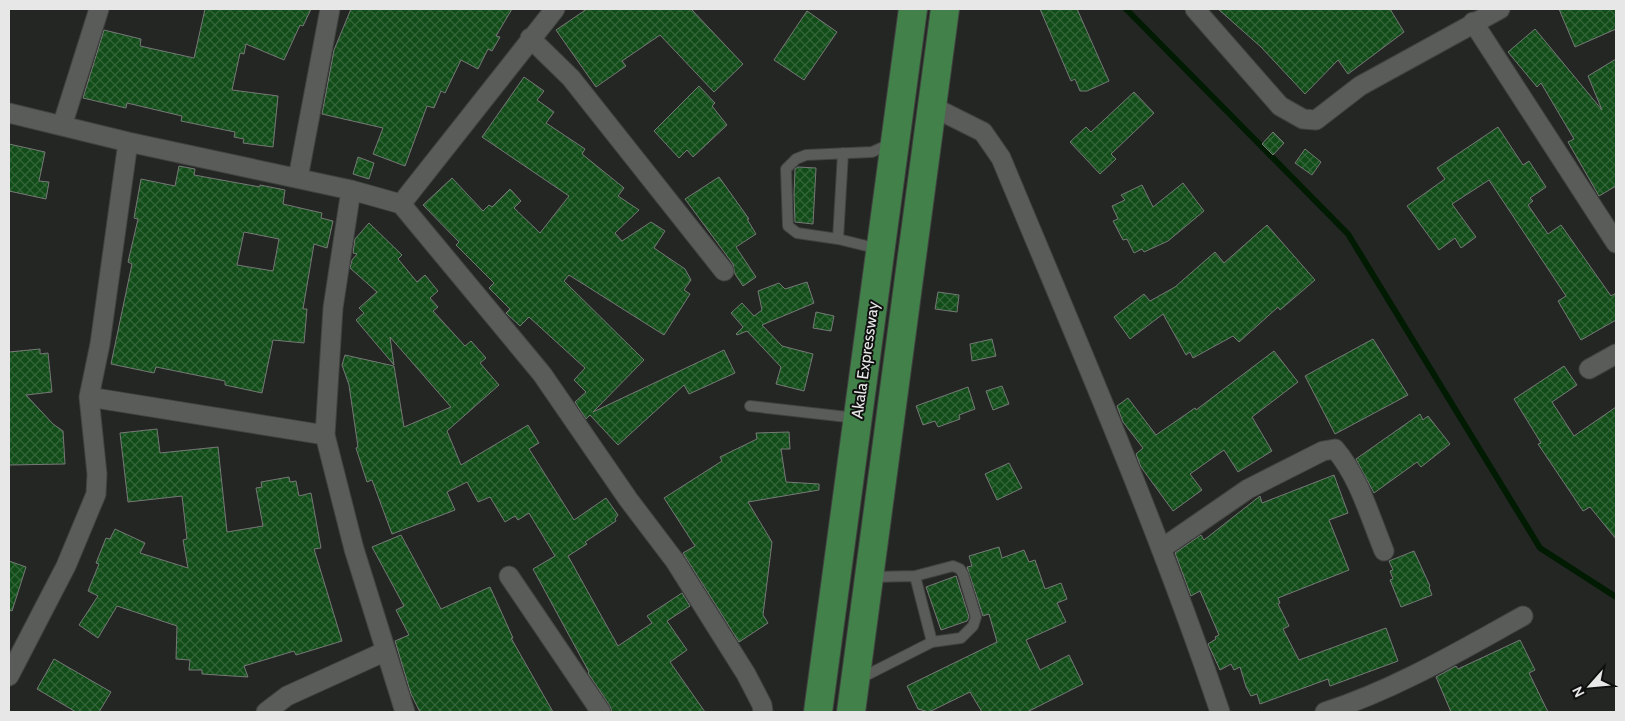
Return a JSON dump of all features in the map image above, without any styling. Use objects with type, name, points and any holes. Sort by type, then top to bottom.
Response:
[{"type":"main road","name":"Akala Expressway","points":[[818,712],[913,9]]},
{"type":"main road","name":"Akala Expressway","points":[[851,712],[945,9]]},
{"type":"main road","points":[[880,249],[912,254]]},
{"type":"main road","points":[[823,672],[856,680]]},
{"type":"street","points":[[62,126],[99,9]]},
{"type":"street","points":[[298,178],[330,9]]},
{"type":"street","points":[[401,204],[530,38],[555,9]]},
{"type":"street","points":[[1195,9],[1280,106],[1303,119],[1316,120],[1360,86],[1473,22],[1500,9]]},
{"type":"street","points":[[1473,22],[1613,231]]},
{"type":"street","points":[[530,38],[571,78],[724,271]]},
{"type":"street","points":[[931,106],[983,132],[1001,158],[1161,549],[1192,628],[1220,712]]},
{"type":"street","points":[[9,113],[128,142],[352,190],[401,204],[542,374],[628,499],[675,561],[746,674],[762,705],[763,712]]},
{"type":"street","points":[[9,676],[66,566],[96,494],[97,474],[89,397],[100,344],[128,142]]},
{"type":"street","points":[[352,190],[333,308],[325,435],[354,548],[405,712]]},
{"type":"street","points":[[1589,369],[1616,354]]},
{"type":"street","points":[[89,397],[325,435]]},
{"type":"street","points":[[1161,549],[1248,489],[1323,451],[1335,449],[1346,462],[1353,476],[1384,551]]},
{"type":"street","points":[[509,576],[601,712]]},
{"type":"street","points":[[1325,712],[1367,699],[1416,676],[1523,616]]},
{"type":"street","points":[[266,712],[287,696],[386,651]]},
{"type":"lane","points":[[880,249],[838,239],[798,233],[788,226],[786,169],[796,158],[806,155],[872,152],[895,141]]},
{"type":"lane","points":[[838,239],[843,153]]},
{"type":"lane","points":[[750,406],[857,418]]},
{"type":"lane","points":[[856,680],[932,642],[961,638],[973,626],[976,618],[960,569],[953,566],[915,576],[869,577]]},
{"type":"lane","points":[[915,576],[932,642]]},
{"type":"building","points":[[205,9],[311,9],[303,26],[300,25],[284,60],[246,44],[244,54],[240,53],[232,90],[278,96],[273,147],[243,143],[244,139],[234,137],[235,132],[181,121],[182,116],[127,103],[126,108],[83,98],[104,30],[141,39],[140,46],[194,58]]},
{"type":"building","points":[[351,9],[512,9],[496,36],[500,37],[492,51],[488,49],[478,69],[461,60],[445,93],[441,91],[434,108],[427,106],[405,166],[373,154],[383,128],[322,114],[334,50]]},
{"type":"building","points":[[587,9],[691,9],[743,64],[714,92],[660,35],[622,61],[626,66],[596,87],[556,30]]},
{"type":"building","points":[[1040,9],[1077,9],[1109,81],[1087,91],[1080,91],[1075,79],[1071,81]]},
{"type":"building","points":[[1218,9],[1390,9],[1404,32],[1348,74],[1338,60],[1305,94],[1261,47]]},
{"type":"building","points":[[1559,9],[1616,9],[1616,29],[1575,47]]},
{"type":"building","points":[[807,11],[837,32],[804,80],[774,60]]},
{"type":"building","points":[[1535,29],[1602,110],[1588,76],[1616,59],[1616,186],[1599,196],[1568,142],[1574,139],[1541,83],[1537,87],[1508,52]]},
{"type":"building","points":[[524,77],[544,91],[537,100],[554,112],[546,123],[585,149],[582,154],[624,188],[618,196],[639,210],[615,233],[622,241],[651,222],[665,231],[654,248],[685,269],[691,280],[684,290],[690,294],[664,335],[569,275],[564,281],[644,360],[593,412],[724,350],[735,373],[689,394],[684,385],[618,445],[590,415],[586,419],[575,402],[586,392],[574,380],[585,368],[529,317],[520,326],[506,313],[510,309],[489,288],[494,283],[456,245],[459,242],[423,205],[452,178],[483,211],[489,205],[492,207],[510,189],[521,201],[514,208],[540,233],[569,196],[482,137]]},
{"type":"building","points":[[699,86],[715,103],[712,106],[727,125],[693,157],[687,150],[679,158],[654,131]]},
{"type":"building","points":[[1134,92],[1154,113],[1111,154],[1116,159],[1100,174],[1070,142],[1086,127],[1091,132]]},
{"type":"building","points":[[1498,127],[1523,165],[1529,161],[1546,187],[1530,198],[1533,201],[1528,205],[1548,234],[1561,225],[1611,296],[1616,293],[1616,320],[1581,340],[1558,301],[1566,296],[1489,180],[1452,204],[1476,237],[1461,248],[1455,238],[1439,250],[1407,206],[1445,179],[1437,168]]},
{"type":"building","points":[[1273,132],[1284,143],[1273,155],[1262,144]]},
{"type":"building","points":[[9,144],[45,152],[39,181],[49,182],[46,199],[9,191]]},
{"type":"building","points":[[1305,149],[1321,162],[1312,175],[1295,163]]},
{"type":"building","points":[[358,157],[374,163],[369,179],[353,174]]},
{"type":"building","points":[[179,166],[195,169],[194,175],[285,190],[283,204],[322,213],[321,218],[333,221],[327,248],[314,244],[303,309],[307,309],[304,343],[273,340],[262,393],[225,385],[225,381],[156,367],[154,373],[111,364],[132,264],[128,262],[138,219],[134,218],[141,179],[175,186]],"holes":[[[244,232],[279,239],[273,271],[237,265]]]},
{"type":"building","points":[[798,167],[816,168],[813,224],[795,222],[795,169]]},
{"type":"building","points":[[719,177],[749,219],[747,219],[756,234],[736,247],[756,277],[743,286],[735,274],[733,264],[685,199]]},
{"type":"building","points":[[1183,183],[1204,211],[1168,241],[1144,252],[1142,249],[1134,253],[1127,239],[1123,240],[1113,221],[1118,219],[1112,206],[1125,200],[1121,195],[1142,185],[1153,207]]},
{"type":"building","points":[[369,223],[402,255],[398,259],[417,282],[425,275],[438,291],[430,298],[438,307],[433,311],[465,346],[471,341],[486,358],[480,363],[499,385],[447,431],[461,465],[528,425],[539,443],[529,449],[574,520],[606,498],[618,515],[615,519],[616,521],[568,556],[618,646],[652,623],[647,616],[682,593],[690,606],[667,621],[687,650],[670,662],[705,712],[612,712],[588,673],[533,569],[555,556],[529,513],[518,520],[515,516],[505,522],[490,497],[478,502],[467,482],[447,492],[455,510],[392,534],[372,480],[367,482],[356,448],[358,447],[349,385],[342,365],[345,355],[394,366],[404,427],[451,407],[390,337],[394,365],[356,320],[364,313],[359,308],[377,292],[350,268],[352,260],[357,254],[353,253],[355,239]]},
{"type":"building","points":[[1267,225],[1315,280],[1280,310],[1278,307],[1239,342],[1233,336],[1193,358],[1190,352],[1186,355],[1163,314],[1130,339],[1114,317],[1144,294],[1150,301],[1175,287],[1215,252],[1224,263]]},
{"type":"building","points":[[807,282],[814,303],[762,325],[782,346],[813,354],[804,391],[776,384],[781,367],[747,331],[736,334],[743,327],[731,313],[742,303],[754,316],[762,310],[758,291],[779,283],[785,289]]},
{"type":"building","points":[[938,292],[959,295],[957,312],[935,309]]},
{"type":"building","points":[[816,312],[834,316],[831,331],[813,328]]},
{"type":"building","points":[[992,339],[996,356],[972,361],[970,344]]},
{"type":"building","points":[[1373,339],[1408,395],[1335,434],[1305,376]]},
{"type":"building","points":[[40,349],[40,354],[48,353],[52,392],[26,395],[53,424],[63,431],[65,464],[9,465],[9,352]]},
{"type":"building","points":[[1274,351],[1298,382],[1252,417],[1272,451],[1238,472],[1224,450],[1190,474],[1202,490],[1173,511],[1141,467],[1136,454],[1143,448],[1123,422],[1117,406],[1128,398],[1156,435],[1195,408],[1196,410]]},
{"type":"building","points":[[1564,366],[1577,385],[1552,402],[1574,436],[1616,407],[1616,539],[1590,507],[1583,511],[1538,444],[1541,443],[1514,399]]},
{"type":"building","points":[[1002,386],[1009,404],[993,410],[986,391]]},
{"type":"building","points":[[968,387],[975,409],[959,415],[960,419],[938,427],[935,421],[923,425],[916,406]]},
{"type":"building","points":[[1420,414],[1423,420],[1428,416],[1450,444],[1421,467],[1417,462],[1374,493],[1356,459]]},
{"type":"building","points":[[157,429],[160,453],[218,447],[227,532],[263,526],[256,488],[262,487],[261,482],[289,477],[290,482],[296,481],[299,496],[311,493],[321,548],[314,549],[342,641],[296,655],[294,651],[244,666],[248,677],[202,674],[202,670],[189,670],[190,660],[176,659],[177,626],[117,606],[98,638],[79,625],[98,596],[88,591],[99,564],[96,563],[106,538],[110,539],[115,529],[145,543],[140,553],[188,568],[183,540],[187,539],[182,496],[128,502],[120,433]]},
{"type":"building","points":[[789,432],[790,449],[781,449],[786,482],[819,484],[819,490],[748,502],[772,542],[763,615],[768,623],[739,642],[683,553],[695,546],[664,498],[722,461],[720,457],[757,439],[756,433]]},
{"type":"building","points":[[1009,463],[1022,488],[997,500],[985,474]]},
{"type":"building","points":[[1334,475],[1348,513],[1329,520],[1349,570],[1278,598],[1280,603],[1278,604],[1289,626],[1283,629],[1299,660],[1386,628],[1398,661],[1330,686],[1328,679],[1260,704],[1257,694],[1251,696],[1246,687],[1240,667],[1234,670],[1231,664],[1220,670],[1208,644],[1219,635],[1200,591],[1191,596],[1175,553],[1201,535],[1204,540],[1260,496],[1262,503]]},
{"type":"building","points":[[401,535],[441,609],[490,587],[513,638],[511,638],[553,712],[420,712],[411,694],[395,641],[409,635],[396,610],[404,606],[372,547]]},
{"type":"building","points":[[999,547],[1002,558],[1024,550],[1029,562],[1035,560],[1045,589],[1061,583],[1067,599],[1057,603],[1066,622],[1026,640],[1040,670],[1069,655],[1083,684],[1027,712],[982,712],[970,692],[929,712],[918,709],[907,686],[997,642],[989,614],[983,616],[967,567],[972,566],[969,556]]},
{"type":"building","points":[[1414,551],[1430,586],[1432,595],[1401,607],[1390,580],[1393,579],[1390,571],[1393,570],[1389,561]]},
{"type":"building","points":[[9,561],[26,567],[12,611],[9,610]]},
{"type":"building","points":[[956,576],[969,617],[967,621],[941,630],[926,587]]},
{"type":"building","points":[[1520,640],[1535,670],[1529,673],[1548,712],[1451,712],[1436,677],[1456,666],[1458,669]]},
{"type":"building","points":[[54,659],[111,692],[99,712],[76,712],[37,689]]},
{"type":"waterway","points":[[1126,9],[1348,234],[1540,548],[1616,597]]}]
